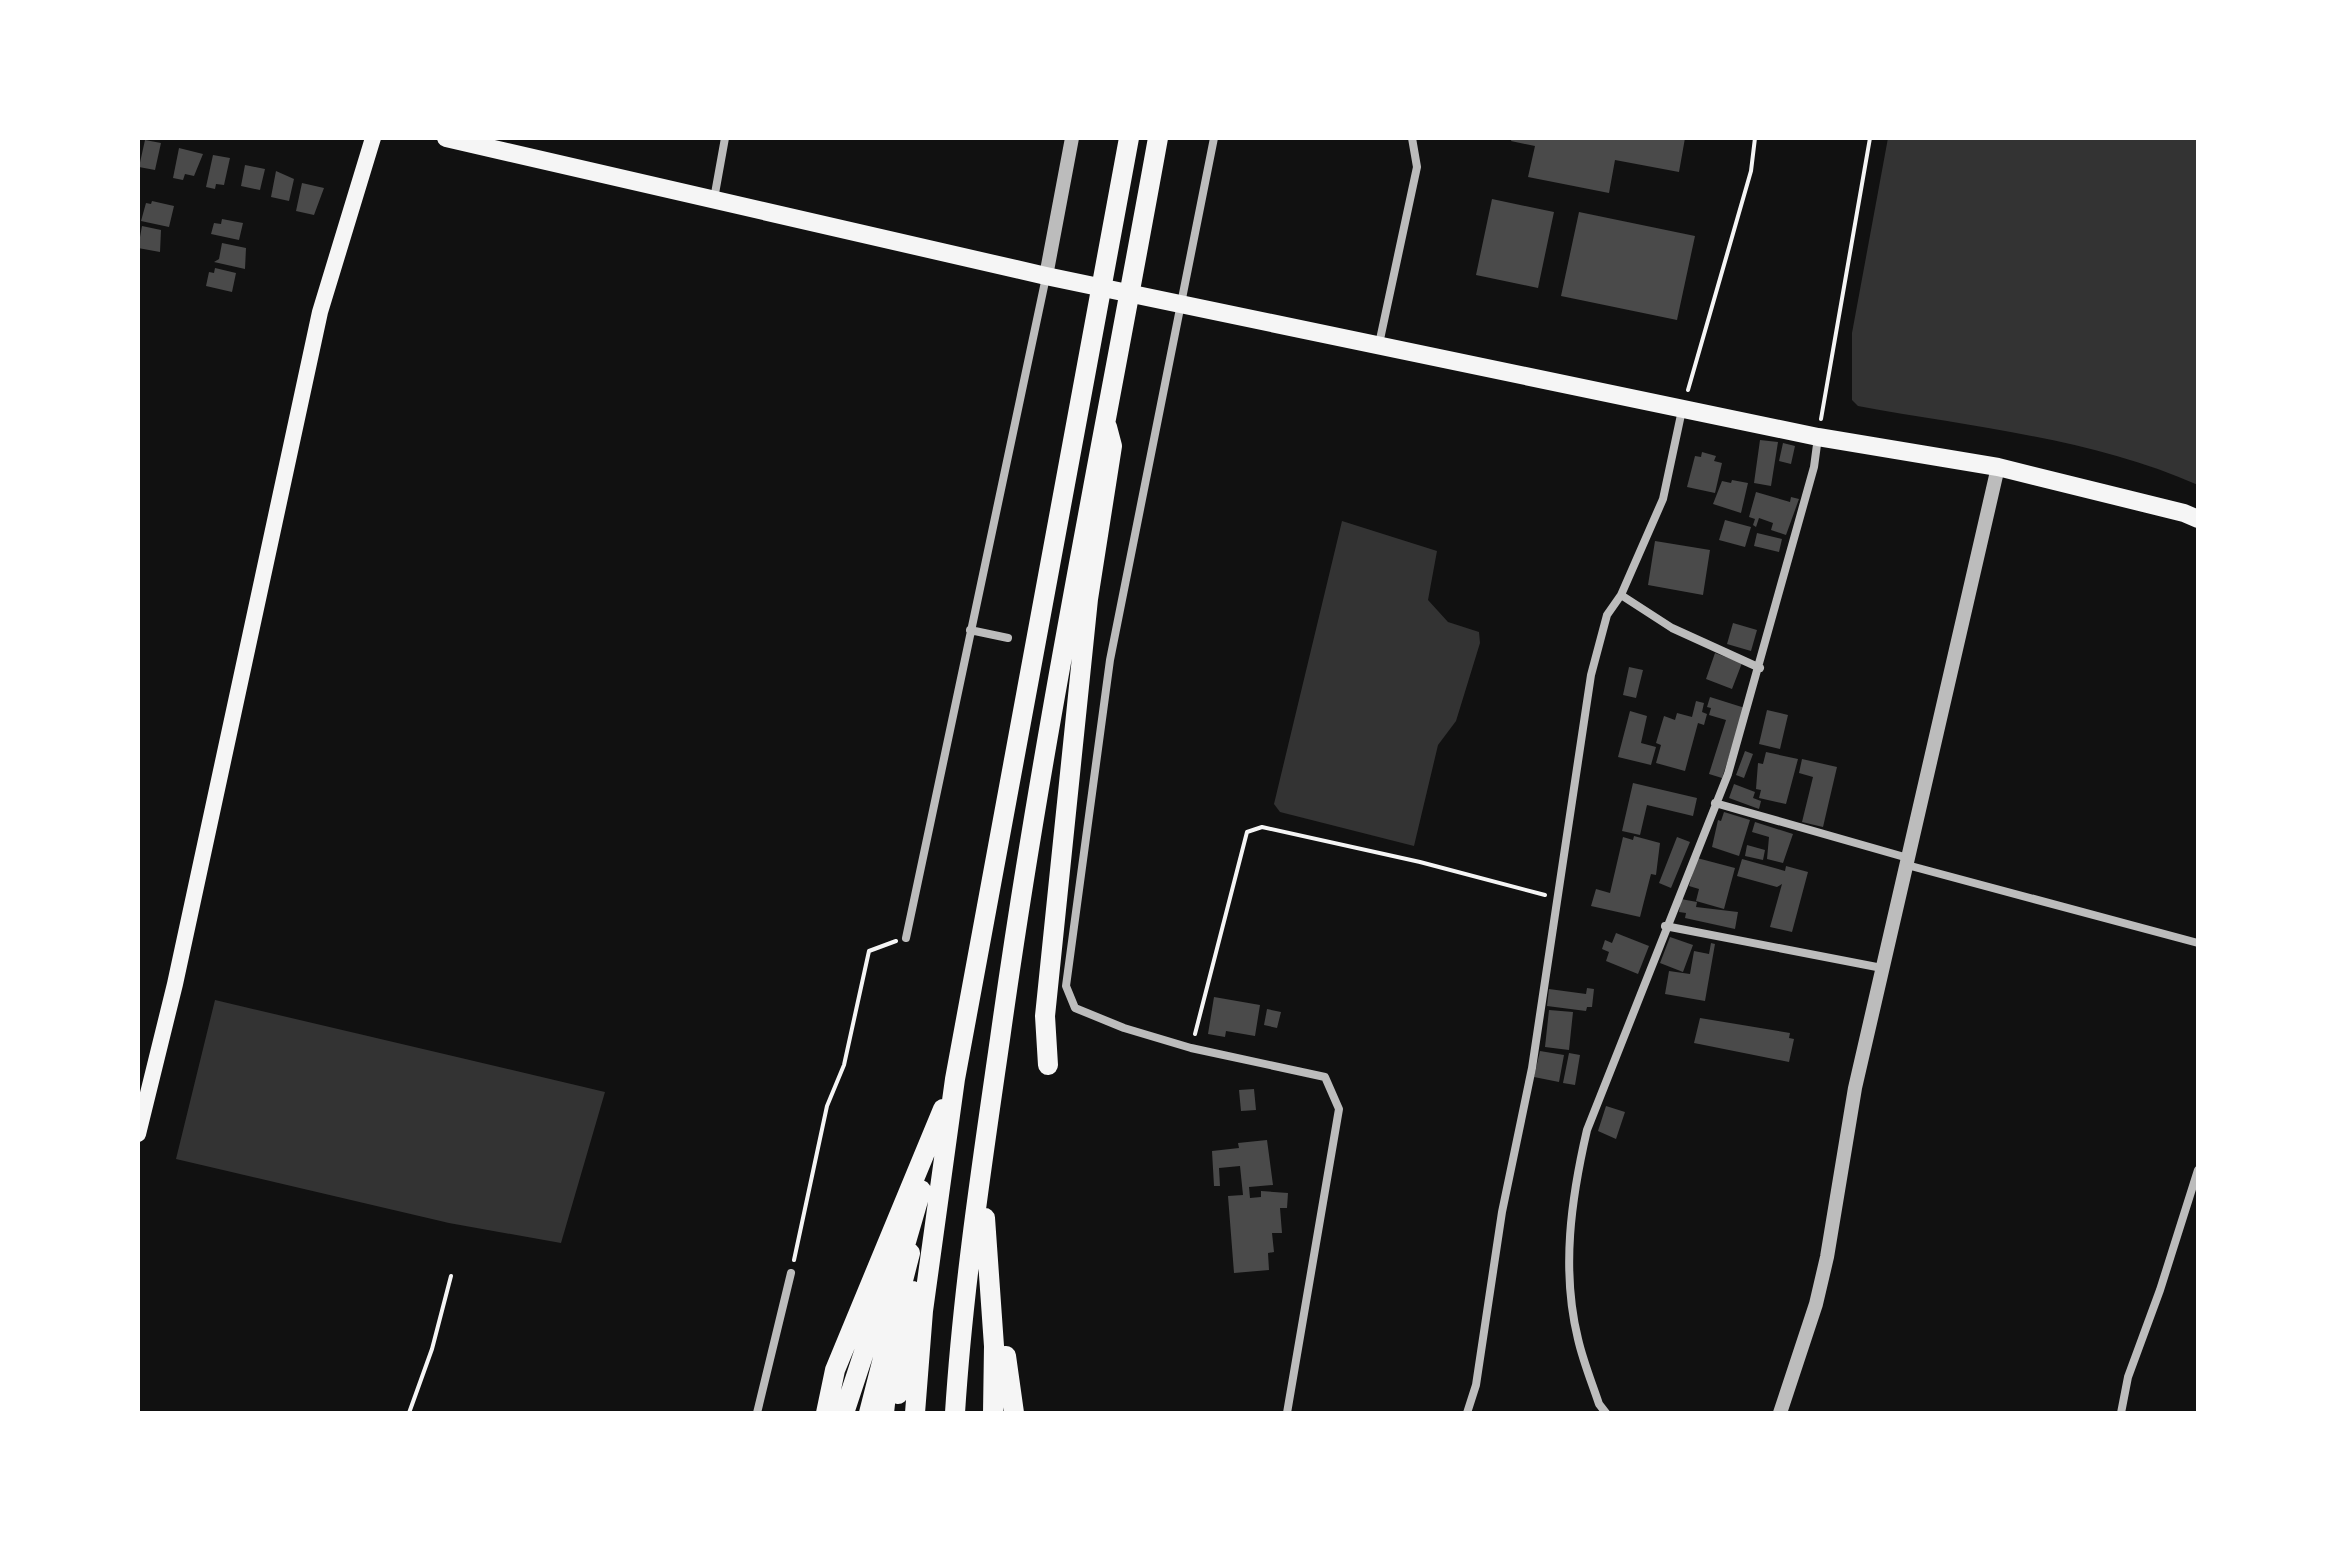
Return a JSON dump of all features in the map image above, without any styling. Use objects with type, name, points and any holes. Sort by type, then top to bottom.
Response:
[{"type":"highway","points":[[897,1413],[903,1340],[955,1079],[1129,138]]},
{"type":"highway","points":[[955,1413],[960,1333],[1019,891],[1104,416],[1158,138]]},
{"type":"highway","points":[[1048,1065],[1045,1016],[1088,599],[1112,446],[1104,416]]},
{"type":"highway","points":[[826,1413],[835,1370],[955,1079]]},
{"type":"highway","points":[[844,1413],[955,1079]]},
{"type":"highway","points":[[857,1413],[955,1079]]},
{"type":"highway","points":[[869,1413],[955,1079]]},
{"type":"highway","points":[[884,1413],[889,1361],[955,1079]]},
{"type":"highway","points":[[915,1413],[927,1280],[955,1079]]},
{"type":"highway","points":[[983,1150],[986,1262],[994,1346],[993,1413]]},
{"type":"highway","points":[[967,1413],[983,1150]]},
{"type":"highway","points":[[980,1413],[983,1150]]},
{"type":"highway","points":[[986,1262],[1006,1356],[1014,1413]]},
{"type":"highway","points":[[1005,1413],[1006,1356]]},
{"type":"main road","points":[[138,1134],[175,984],[320,312],[373,138]]},
{"type":"main road","points":[[446,138],[1046,276],[1818,437],[1998,467],[2198,519]]},
{"type":"street","points":[[714,200],[725,138]]},
{"type":"street","points":[[906,938],[1046,276],[1072,138]]},
{"type":"street","points":[[1214,138],[1110,660],[1066,986],[1075,1008],[1124,1028],[1191,1048],[1325,1077],[1339,1109],[1287,1413]]},
{"type":"street","points":[[1379,345],[1417,167],[1412,138]]},
{"type":"street","points":[[1467,1413],[1476,1385],[1502,1212],[1532,1068],[1591,675],[1607,615],[1621,595],[1663,499],[1683,408]]},
{"type":"street","points":[[1606,1413],[1599,1404],[1578,1340],[1569,1281],[1573,1192],[1587,1130],[1715,803],[1760,668],[1814,467],[1818,437]]},
{"type":"street","points":[[1780,1413],[1825,1269],[1855,1088],[1998,467]]},
{"type":"street","points":[[1621,595],[1672,628],[1760,668]]},
{"type":"street","points":[[970,630],[1008,638]]},
{"type":"street","points":[[1099,658],[1110,660]]},
{"type":"street","points":[[1715,803],[1908,862],[2198,943]]},
{"type":"street","points":[[1665,926],[1882,968]]},
{"type":"street","points":[[2121,1413],[2128,1377],[2160,1290],[2198,1170]]},
{"type":"street","points":[[757,1413],[791,1273]]},
{"type":"path","points":[[1683,408],[1751,171],[1755,138]]},
{"type":"path","points":[[1818,437],[1870,138]]},
{"type":"path","points":[[1191,1048],[1247,832],[1262,827],[1420,862],[1556,898]]},
{"type":"path","points":[[791,1273],[827,1106],[844,1065],[869,951],[906,938]]},
{"type":"path","points":[[409,1413],[432,1349],[451,1276]]},
{"type":"shaded area","points":[[1888,138],[2198,138],[2198,485],[2158,469],[2074,445],[1858,406],[1852,400],[1852,333]]},
{"type":"shaded area","points":[[1342,521],[1437,551],[1428,600],[1448,622],[1479,632],[1480,643],[1456,721],[1438,745],[1414,846],[1280,812],[1274,804]]},
{"type":"shaded area","points":[[215,1000],[605,1092],[561,1243],[449,1223],[176,1159]]},
{"type":"building","points":[[1512,138],[1685,138],[1679,172],[1615,160],[1609,193],[1528,177],[1535,146],[1511,141]]},
{"type":"building","points":[[145,140],[161,143],[155,170],[139,167]]},
{"type":"building","points":[[179,148],[203,154],[194,176],[185,174],[183,180],[173,178]]},
{"type":"building","points":[[213,155],[230,158],[224,185],[216,184],[215,189],[206,187]]},
{"type":"building","points":[[245,165],[265,169],[260,190],[241,186]]},
{"type":"building","points":[[276,171],[294,179],[289,201],[271,197]]},
{"type":"building","points":[[302,183],[324,188],[314,215],[296,211]]},
{"type":"building","points":[[1492,199],[1554,212],[1538,288],[1476,275]]},
{"type":"building","points":[[152,201],[174,206],[169,227],[141,221],[146,203],[151,204]]},
{"type":"building","points":[[1579,212],[1695,236],[1677,320],[1561,296]]},
{"type":"building","points":[[222,219],[243,223],[239,240],[211,234],[214,223],[221,224]]},
{"type":"building","points":[[142,226],[161,230],[160,252],[138,248]]},
{"type":"building","points":[[222,243],[246,248],[245,269],[214,262],[219,259]]},
{"type":"building","points":[[215,268],[236,273],[232,292],[206,286],[209,272],[214,273]]},
{"type":"building","points":[[1760,440],[1778,442],[1771,486],[1754,483]]},
{"type":"building","points":[[1783,443],[1795,446],[1791,464],[1779,461]]},
{"type":"building","points":[[1702,452],[1716,456],[1714,461],[1722,463],[1715,493],[1687,487],[1695,456],[1701,457]]},
{"type":"building","points":[[1732,480],[1748,483],[1741,513],[1713,504],[1722,481],[1731,483]]},
{"type":"building","points":[[1756,492],[1790,502],[1791,497],[1799,499],[1786,535],[1771,530],[1773,523],[1759,518],[1756,527],[1753,525],[1755,519],[1749,517]]},
{"type":"building","points":[[1725,520],[1751,527],[1745,547],[1719,540]]},
{"type":"building","points":[[1757,533],[1782,539],[1779,552],[1754,546]]},
{"type":"building","points":[[1655,541],[1710,550],[1703,595],[1648,585]]},
{"type":"building","points":[[1733,623],[1757,630],[1751,651],[1727,644]]},
{"type":"building","points":[[1715,653],[1742,663],[1732,689],[1706,679]]},
{"type":"building","points":[[1629,667],[1643,670],[1636,698],[1623,695]]},
{"type":"building","points":[[1710,697],[1745,708],[1722,778],[1709,774],[1726,720],[1709,715],[1711,708],[1707,707]]},
{"type":"building","points":[[1696,701],[1704,703],[1702,712],[1707,714],[1704,725],[1698,723],[1685,771],[1656,763],[1661,745],[1656,743],[1664,716],[1675,720],[1677,713],[1692,717]]},
{"type":"building","points":[[1767,710],[1788,715],[1780,749],[1759,744]]},
{"type":"building","points":[[1630,711],[1647,716],[1641,743],[1656,747],[1651,765],[1618,757]]},
{"type":"building","points":[[1745,751],[1753,754],[1744,778],[1736,775]]},
{"type":"building","points":[[1766,752],[1798,759],[1786,804],[1759,798],[1761,790],[1756,789],[1758,763],[1763,764]]},
{"type":"building","points":[[1802,759],[1837,767],[1823,827],[1802,822],[1813,777],[1799,773]]},
{"type":"building","points":[[1633,783],[1697,798],[1693,816],[1647,805],[1640,835],[1622,831]]},
{"type":"building","points":[[1734,784],[1755,792],[1753,798],[1761,801],[1759,809],[1729,798]]},
{"type":"building","points":[[1724,812],[1750,820],[1739,856],[1712,847],[1718,820],[1721,821]]},
{"type":"building","points":[[1755,822],[1793,834],[1783,863],[1767,859],[1769,837],[1752,832]]},
{"type":"building","points":[[1634,836],[1660,843],[1656,875],[1651,874],[1640,917],[1591,906],[1596,889],[1610,893],[1623,837],[1633,840]]},
{"type":"building","points":[[1677,837],[1690,842],[1671,888],[1659,883]]},
{"type":"building","points":[[1747,845],[1765,850],[1763,860],[1745,856]]},
{"type":"building","points":[[1697,858],[1735,868],[1724,909],[1696,901],[1699,889],[1689,886]]},
{"type":"building","points":[[1742,859],[1785,871],[1786,866],[1808,872],[1792,932],[1770,927],[1782,884],[1777,887],[1737,876]]},
{"type":"building","points":[[1681,899],[1697,902],[1696,907],[1738,912],[1735,929],[1685,918],[1686,913],[1679,912]]},
{"type":"building","points":[[1616,933],[1649,946],[1638,974],[1606,961],[1609,952],[1602,949],[1605,940],[1612,943]]},
{"type":"building","points":[[1670,937],[1693,945],[1683,972],[1660,963]]},
{"type":"building","points":[[1711,943],[1715,944],[1705,1001],[1665,994],[1669,971],[1690,974],[1694,951],[1709,954]]},
{"type":"building","points":[[1587,988],[1594,989],[1592,1007],[1587,1007],[1586,1011],[1547,1006],[1549,989],[1586,994]]},
{"type":"building","points":[[1214,997],[1260,1005],[1255,1036],[1226,1031],[1225,1037],[1208,1034]]},
{"type":"building","points":[[1267,1009],[1281,1012],[1277,1028],[1264,1025]]},
{"type":"building","points":[[1549,1010],[1573,1012],[1569,1050],[1545,1047]]},
{"type":"building","points":[[1700,1018],[1790,1033],[1789,1038],[1794,1039],[1789,1062],[1694,1043]]},
{"type":"building","points":[[1540,1051],[1564,1055],[1559,1082],[1534,1077]]},
{"type":"building","points":[[1569,1053],[1580,1055],[1575,1085],[1563,1083]]},
{"type":"building","points":[[1254,1089],[1256,1110],[1241,1111],[1239,1090]]},
{"type":"building","points":[[1606,1106],[1625,1112],[1616,1139],[1598,1131]]},
{"type":"building","points":[[1267,1140],[1273,1185],[1249,1187],[1250,1198],[1261,1197],[1261,1191],[1288,1193],[1287,1208],[1280,1208],[1282,1233],[1272,1233],[1274,1252],[1268,1253],[1269,1270],[1234,1273],[1228,1196],[1243,1195],[1240,1166],[1219,1168],[1220,1186],[1214,1186],[1212,1151],[1239,1148],[1238,1143]]}]
